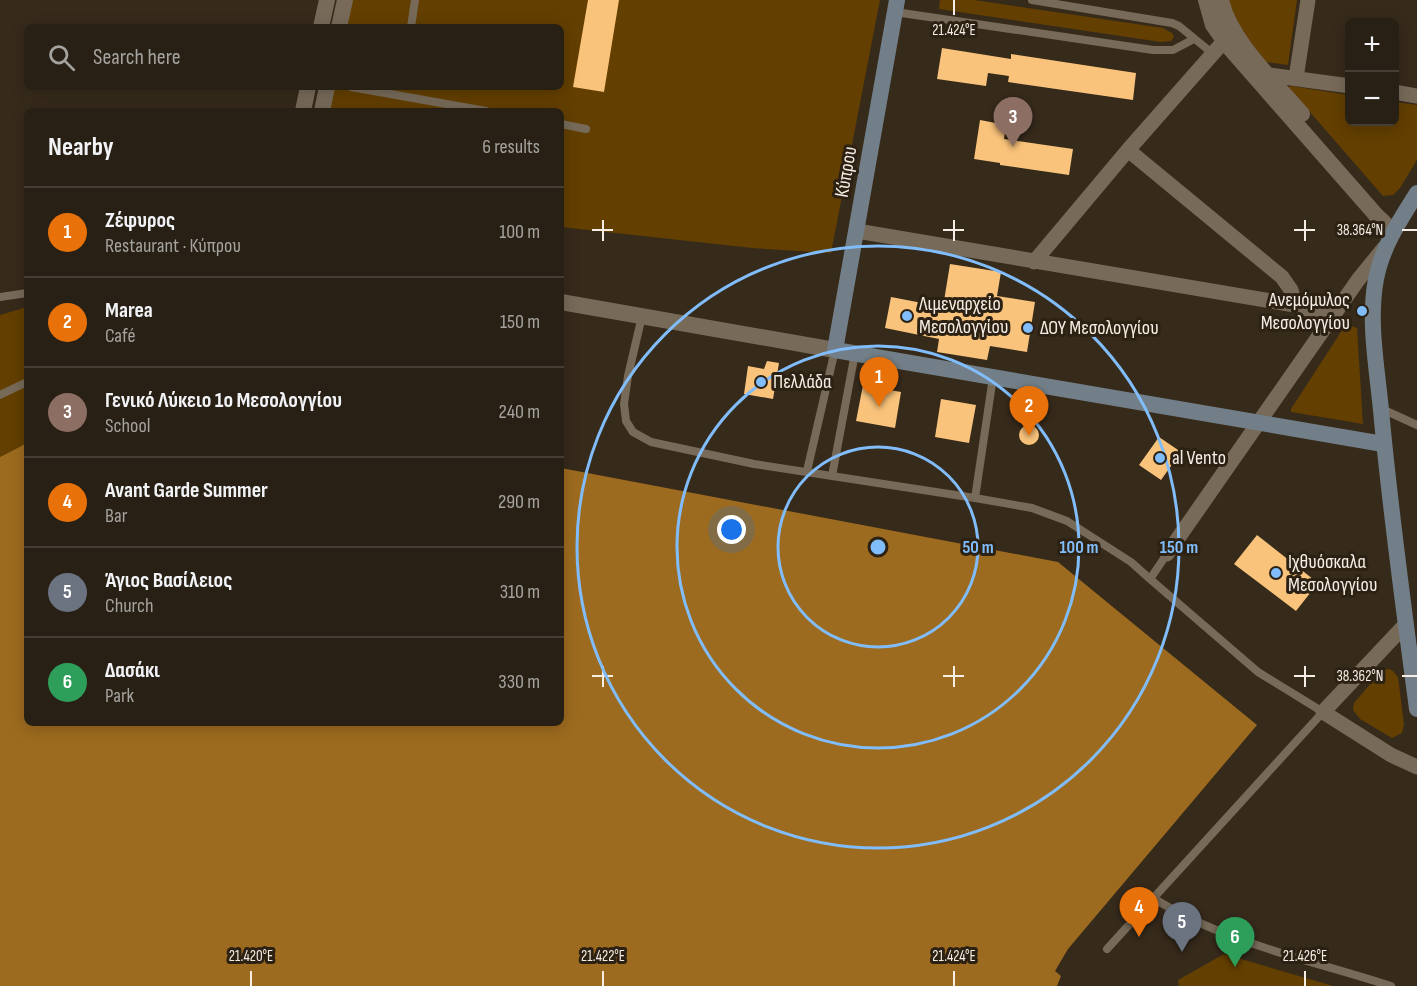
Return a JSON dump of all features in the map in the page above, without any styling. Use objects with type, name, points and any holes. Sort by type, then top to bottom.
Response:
[{"type":"main road","name":"Κύπρου","points":[[835,350],[896,6]]},
{"type":"main road","points":[[1417,193],[1393,232],[1378,270],[1374,297],[1376,371],[1383,444],[1417,709]]},
{"type":"main road","points":[[835,350],[1383,444]]},
{"type":"street","points":[[322,24],[327,0]]},
{"type":"street","points":[[340,24],[345,0]]},
{"type":"street","points":[[1206,0],[1214,25],[1223,42],[1393,232]]},
{"type":"street","points":[[1034,262],[1223,42],[1221,0]]},
{"type":"street","points":[[1296,78],[1308,0]]},
{"type":"street","points":[[1223,42],[1269,75],[1387,210],[1393,232]]},
{"type":"street","points":[[1269,75],[1345,85]]},
{"type":"street","points":[[304,108],[307,90]]},
{"type":"street","points":[[323,108],[326,90]]},
{"type":"street","points":[[1399,93],[1417,96]]},
{"type":"street","points":[[1128,150],[1282,277],[1291,290],[1296,306]]},
{"type":"street","points":[[857,231],[1296,306],[1333,317]]},
{"type":"street","points":[[1167,554],[1393,232]]},
{"type":"street","points":[[564,303],[835,350]]},
{"type":"street","points":[[1406,624],[1323,712],[1391,755],[1417,767]]},
{"type":"lane","points":[[412,24],[416,0]]},
{"type":"lane","points":[[1032,0],[1167,22],[1179,26],[1194,39]]},
{"type":"lane","points":[[896,6],[1154,50],[1173,50],[1194,39],[1223,42]]},
{"type":"lane","points":[[401,91],[473,108]]},
{"type":"lane","points":[[564,125],[586,129]]},
{"type":"lane","points":[[0,297],[24,293]]},
{"type":"lane","points":[[642,316],[624,404],[626,421],[633,432],[651,442],[754,464],[1032,508],[1067,521],[1131,562],[1258,672],[1323,712],[1107,949]]},
{"type":"lane","points":[[807,471],[835,350]]},
{"type":"lane","points":[[832,476],[855,353]]},
{"type":"lane","points":[[975,498],[993,377]]},
{"type":"lane","points":[[0,395],[24,383]]},
{"type":"lane","points":[[1380,408],[1417,425]]},
{"type":"lane","points":[[1150,579],[1167,554]]},
{"type":"lane","points":[[1153,898],[1188,919],[1225,934],[1391,986]]},
{"type":"shaded area","points":[[352,0],[880,0],[831,253],[752,248],[564,227],[564,108],[329,108],[332,90],[564,90],[564,24],[347,24]]},
{"type":"shaded area","points":[[940,0],[974,0],[1163,28],[1172,33],[1174,37],[1171,41],[1161,42],[939,9]]},
{"type":"shaded area","points":[[1226,0],[1297,0],[1288,65],[1266,62],[1241,30]]},
{"type":"shaded area","points":[[1288,87],[1345,94],[1345,126],[1399,126],[1399,103],[1417,105],[1417,160],[1400,188],[1393,195],[1383,196]]},
{"type":"shaded area","points":[[24,308],[24,445],[0,457],[0,315]]},
{"type":"shaded area","points":[[1346,324],[1357,328],[1363,424],[1291,412],[1291,409]]},
{"type":"shaded area","points":[[24,445],[24,726],[564,726],[564,469],[1058,562],[1257,725],[1068,949],[1055,971],[1061,976],[1057,986],[0,986],[0,457]]},
{"type":"shaded area","points":[[1389,669],[1398,677],[1404,724],[1402,733],[1392,738],[1360,719],[1353,710],[1354,703],[1382,670]]},
{"type":"shaded area","points":[[1224,954],[1333,986],[1179,986],[1178,980]]},
{"type":"building","points":[[588,0],[619,0],[604,92],[573,87]]},
{"type":"building","points":[[942,48],[1011,59],[1011,54],[1136,73],[1133,100],[1008,82],[1009,76],[988,73],[986,86],[937,79]]},
{"type":"building","points":[[980,120],[1006,125],[1004,139],[1073,149],[1069,175],[974,159]]},
{"type":"building","points":[[950,264],[1001,272],[997,296],[1035,302],[1027,352],[990,346],[987,360],[937,352],[939,339],[885,328],[891,297],[943,307]]},
{"type":"building","name":"Πελλάδα","points":[[767,361],[779,363],[773,399],[744,394],[748,366],[764,369]]},
{"type":"building","points":[[863,385],[901,392],[895,428],[856,421]]},
{"type":"building","points":[[941,399],[976,405],[969,443],[935,437]]},
{"type":"building","points":[[1029,425],[1036,428],[1039,435],[1036,442],[1029,445],[1022,442],[1019,435],[1022,428]]},
{"type":"building","name":"al Vento","points":[[1159,437],[1181,452],[1161,480],[1139,465]]},
{"type":"building","name":"Ιχθυόσκαλα Μεσολογγίου","points":[[1257,535],[1318,583],[1296,611],[1234,564]]},
{"type":"place","name":"Γενικό Λύκειο 1ο Μεσολογγίου","points":[[1013,147]]},
{"type":"place","name":"Ανεμόμυλος Μεσολογγίου","points":[[1362,311]]},
{"type":"place","name":"Λιμεναρχείο Μεσολογγίου","points":[[907,316]]},
{"type":"place","name":"ΔΟΥ Μεσολογγίου","points":[[1028,328]]},
{"type":"place","name":"Πελλάδα","points":[[761,382]]},
{"type":"place","name":"Ζέφυρος","points":[[879,407]]},
{"type":"place","name":"Marea","points":[[1029,436]]},
{"type":"place","name":"al Vento","points":[[1160,458]]},
{"type":"place","name":"Ιχθυόσκαλα Μεσολογγίου","points":[[1276,573]]},
{"type":"place","name":"Avant Garde Summer","points":[[1139,937]]},
{"type":"place","name":"Άγιος Βασίλειος","points":[[1182,952]]},
{"type":"place","name":"Δασάκι","points":[[1235,967]]}]
